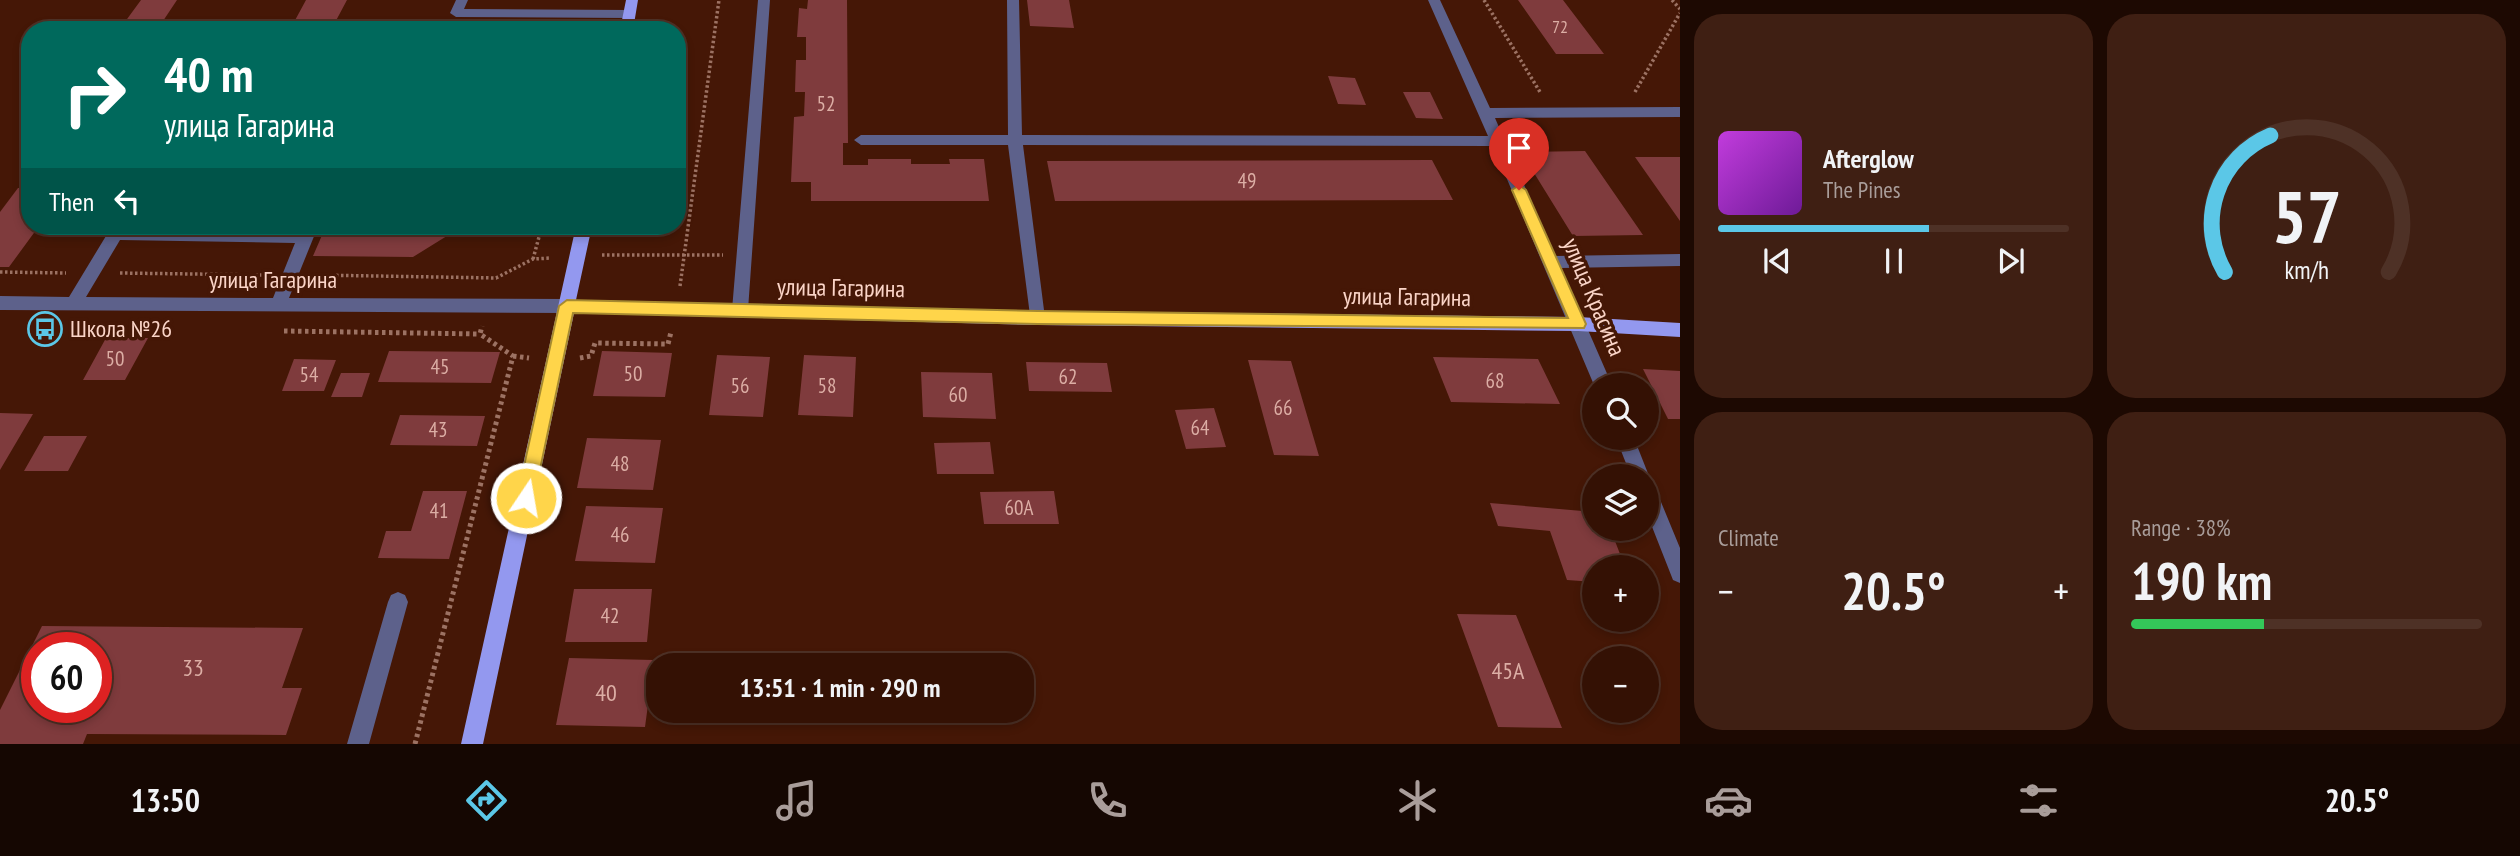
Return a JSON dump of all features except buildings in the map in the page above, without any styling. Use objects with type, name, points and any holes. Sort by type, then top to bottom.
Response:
[{"type":"main road","points":[[628,21],[632,0]]},
{"type":"main road","points":[[472,744],[582,235]]},
{"type":"main road","name":"улица Гагарина","points":[[567,306],[1038,317],[1578,324],[1680,330]]},
{"type":"street","points":[[461,0],[456,13],[629,14]]},
{"type":"street","points":[[740,310],[764,0]]},
{"type":"street","points":[[1013,0],[1015,140],[1038,317]]},
{"type":"street","name":"улица Красина","points":[[1434,0],[1598,373]]},
{"type":"street","points":[[1484,113],[1680,112]]},
{"type":"street","points":[[861,140],[1498,141]]},
{"type":"street","points":[[74,303],[115,235]]},
{"type":"street","points":[[278,305],[306,235]]},
{"type":"street","points":[[1551,262],[1680,260]]},
{"type":"street","name":"улица Гагарина","points":[[0,303],[567,306]]},
{"type":"street","points":[[1659,511],[1672,533],[1680,573]]},
{"type":"street","points":[[358,744],[398,603]]},
{"type":"path","points":[[496,278],[480,334],[513,356],[555,361],[591,356],[595,343],[668,344],[686,255],[719,0]]},
{"type":"path","points":[[1484,0],[1552,113]]},
{"type":"path","points":[[1624,112],[1680,11],[1672,0]]},
{"type":"path","points":[[533,259],[539,235]]},
{"type":"path","points":[[0,272],[496,278],[533,259],[578,255],[746,256]]},
{"type":"path","points":[[415,744],[513,356]]},
{"type":"place","name":"Школа №26","points":[[45,329]]},
{"type":"route","points":[[526,498],[567,306],[1038,317],[1578,324],[1519,190]]}]
